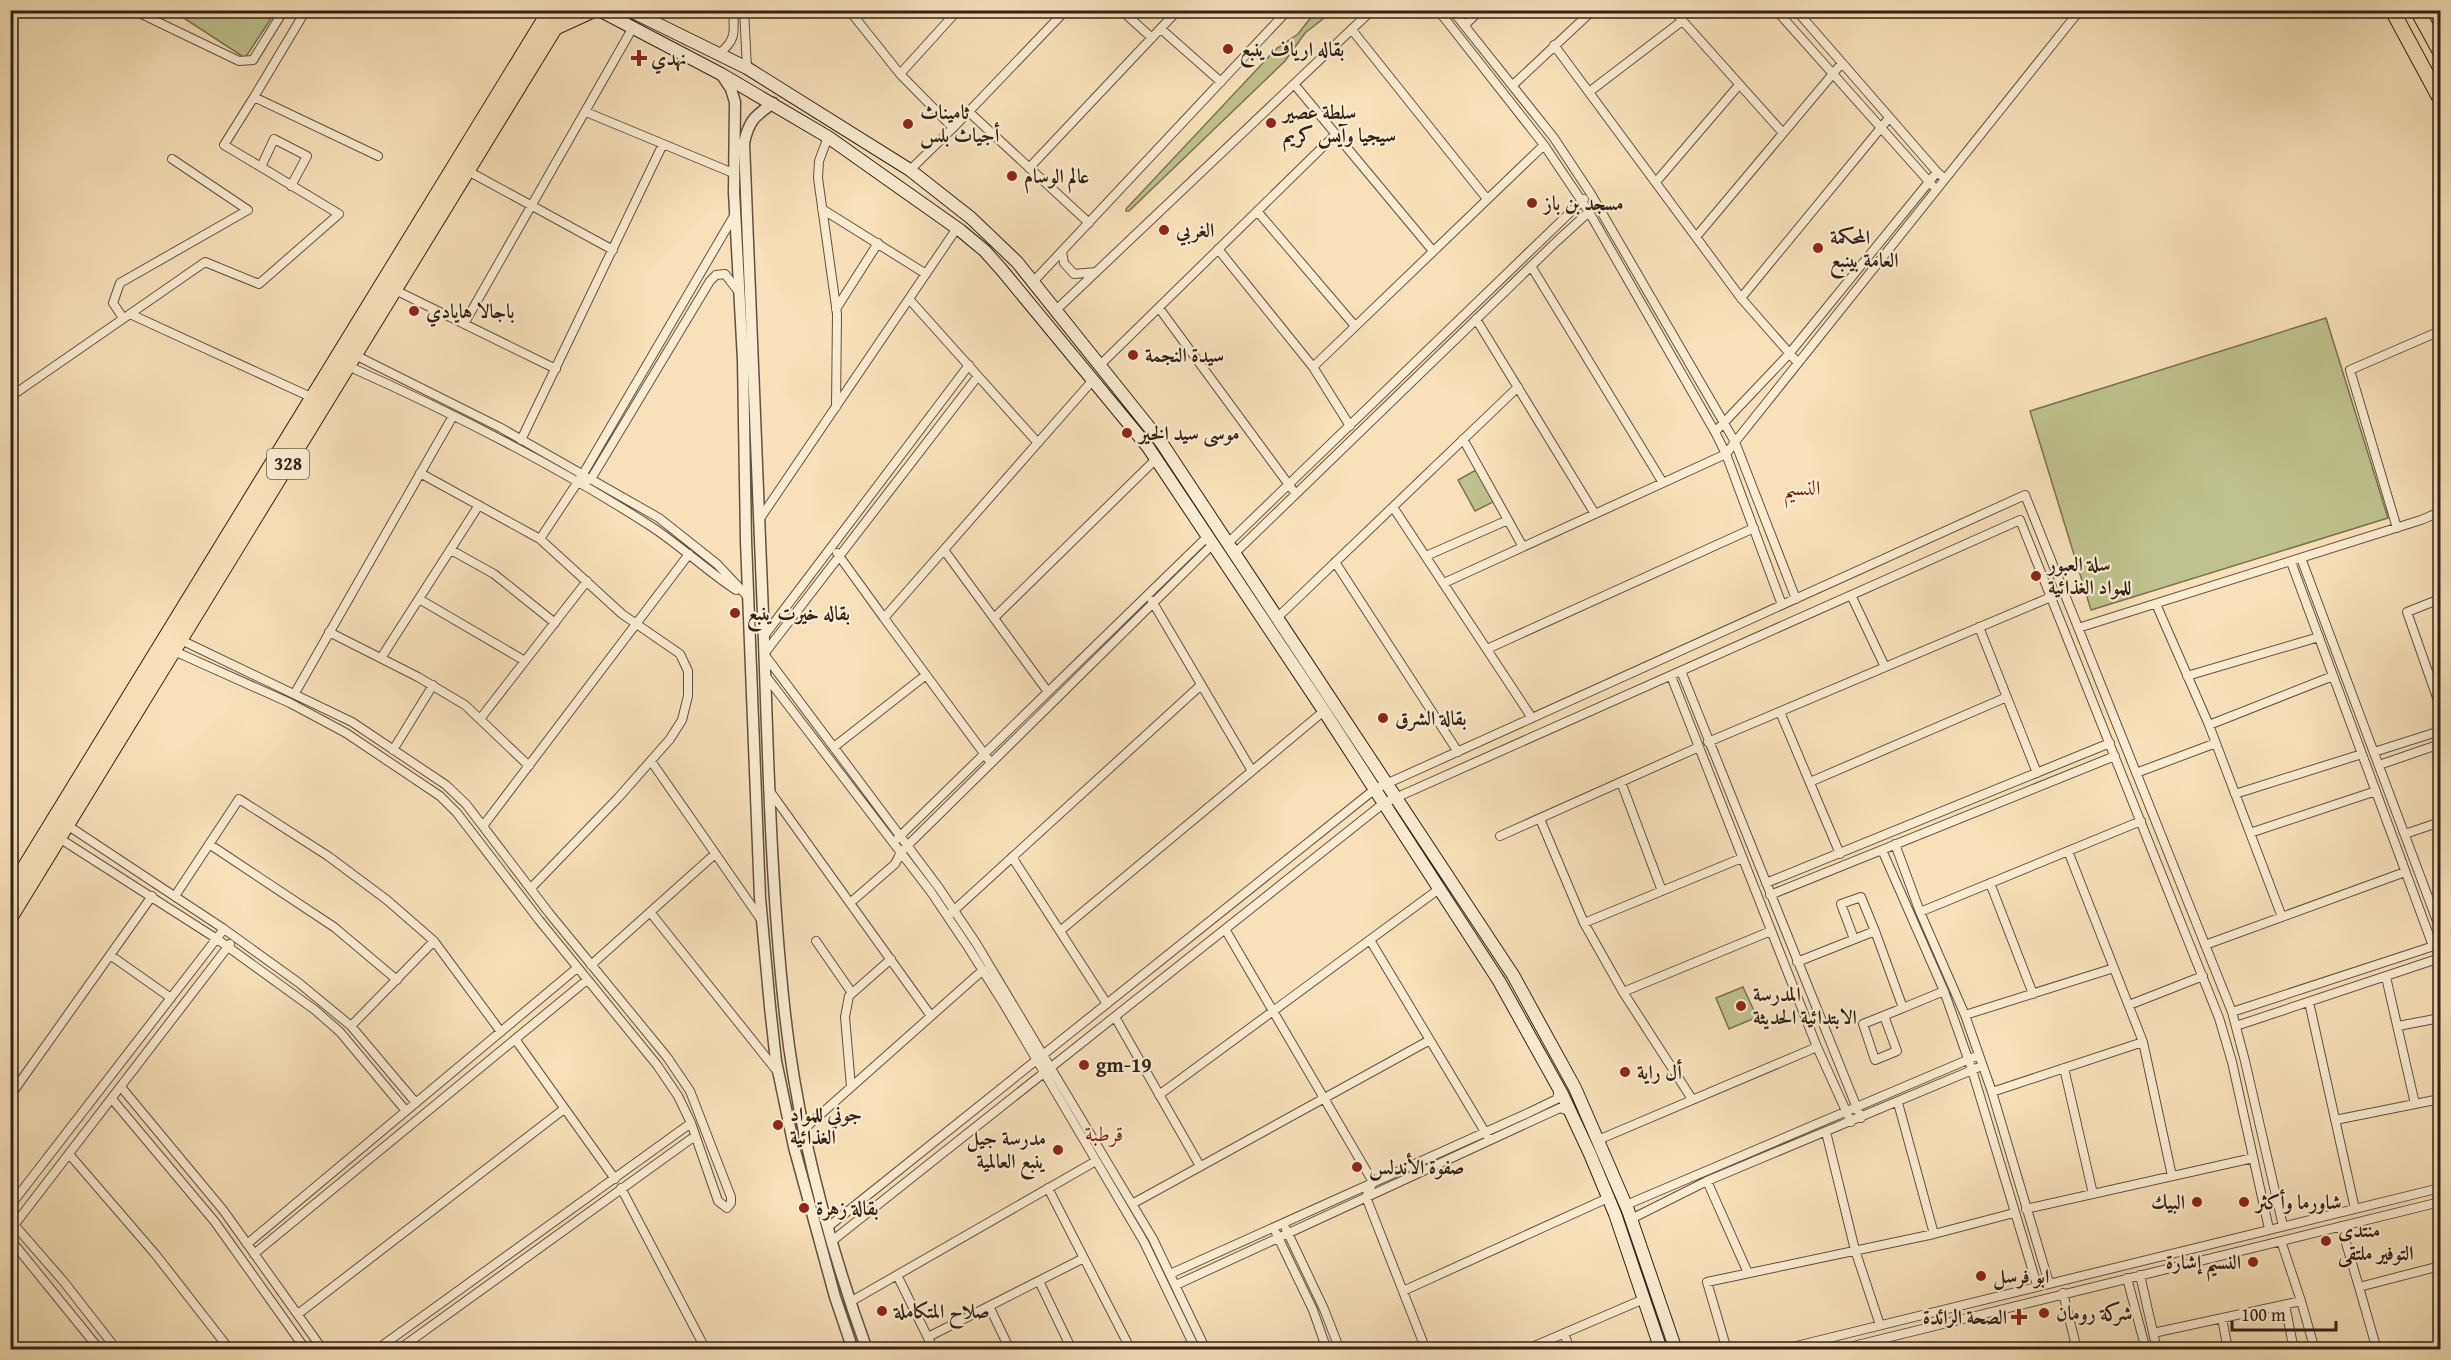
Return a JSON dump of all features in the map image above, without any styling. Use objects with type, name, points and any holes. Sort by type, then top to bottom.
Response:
[{"type":"main road","points":[[10,891],[550,10]]},
{"type":"main road","name":"328","points":[[10,918],[566,10]]},
{"type":"main road","points":[[555,28],[594,10]]},
{"type":"main road","points":[[599,10],[721,74],[828,137],[957,228],[985,251],[1001,269],[1156,459],[1324,711],[1499,981],[1571,1112],[1608,1198],[1661,1350]]},
{"type":"main road","points":[[629,10],[747,68],[910,170],[1000,244],[1161,442],[1513,975],[1575,1088],[1598,1140],[1626,1205],[1676,1350]]},
{"type":"main road","points":[[2392,10],[2440,99]]},
{"type":"main road","points":[[2417,10],[2440,52]]},
{"type":"street","points":[[134,10],[238,61],[253,60],[284,10]]},
{"type":"street","points":[[10,397],[205,262],[259,284],[339,214],[224,145],[306,10]]},
{"type":"street","points":[[719,54],[734,37],[733,10]]},
{"type":"street","points":[[744,10],[747,68]]},
{"type":"street","points":[[849,10],[900,74],[953,128]]},
{"type":"street","points":[[900,74],[958,10]]},
{"type":"street","points":[[910,170],[1066,10]]},
{"type":"street","points":[[1121,10],[1152,38]]},
{"type":"street","points":[[1029,168],[1178,10]]},
{"type":"street","points":[[1032,283],[1288,10]]},
{"type":"street","points":[[1055,311],[1372,10]]},
{"type":"street","points":[[1438,10],[1544,145],[1589,212],[1726,454],[1782,605]]},
{"type":"street","points":[[1452,10],[1554,138],[1599,206],[1735,442],[1796,599]]},
{"type":"street","points":[[1465,25],[1480,10]]},
{"type":"street","points":[[1513,85],[1593,10]]},
{"type":"street","points":[[1673,10],[1783,133]]},
{"type":"street","points":[[1776,10],[1937,189]]},
{"type":"street","points":[[1796,10],[1945,179]]},
{"type":"street","points":[[1444,583],[1726,454],[2080,10]]},
{"type":"street","points":[[1589,92],[1682,21]]},
{"type":"street","points":[[464,324],[632,29]]},
{"type":"street","points":[[1161,29],[1221,82]]},
{"type":"street","points":[[1352,30],[1487,200]]},
{"type":"street","points":[[1554,45],[1741,298],[1798,363]]},
{"type":"street","points":[[1696,237],[1842,63]]},
{"type":"street","points":[[721,74],[731,89],[735,102],[733,172],[742,360],[748,597],[762,922],[770,1007],[778,1073],[794,1147],[835,1297],[853,1350]]},
{"type":"street","points":[[1294,84],[1433,251]]},
{"type":"street","points":[[1656,182],[1739,85]]},
{"type":"street","points":[[254,97],[378,156]]},
{"type":"street","points":[[772,103],[747,126],[744,143],[769,790],[784,1007],[804,1129],[828,1227],[867,1350]]},
{"type":"street","points":[[586,112],[733,172]]},
{"type":"street","points":[[969,112],[1089,223]]},
{"type":"street","points":[[1741,298],[1889,118]]},
{"type":"street","points":[[1099,366],[1336,134]]},
{"type":"street","points":[[828,137],[819,161],[818,178],[836,309],[836,407]]},
{"type":"street","points":[[261,167],[274,139],[307,156],[291,186]]},
{"type":"street","points":[[521,440],[663,144]]},
{"type":"street","points":[[1313,367],[1544,145]]},
{"type":"street","points":[[172,159],[248,210],[120,283],[113,303],[127,316],[313,398]]},
{"type":"street","points":[[468,171],[612,250]]},
{"type":"street","points":[[1715,432],[1789,354],[1937,172]]},
{"type":"street","points":[[1232,548],[1288,485],[1591,194]]},
{"type":"street","points":[[1232,548],[1296,494],[1531,266],[1589,212],[1599,206]]},
{"type":"street","points":[[822,209],[926,273]]},
{"type":"street","points":[[1257,211],[1355,326]]},
{"type":"street","points":[[540,539],[583,474],[735,214]]},
{"type":"street","points":[[759,520],[957,228]]},
{"type":"street","points":[[836,309],[878,243]]},
{"type":"street","points":[[1218,249],[1313,367],[1350,426]]},
{"type":"street","points":[[1062,252],[1064,263],[1074,274],[1096,272]]},
{"type":"street","points":[[1531,266],[1663,483]]},
{"type":"street","points":[[577,482],[591,479],[710,282],[716,275],[725,274],[738,291]]},
{"type":"street","points":[[395,290],[556,369]]},
{"type":"street","points":[[909,299],[1038,443]]},
{"type":"street","points":[[1159,308],[1296,494]]},
{"type":"street","points":[[1476,319],[1595,514]]},
{"type":"street","points":[[2397,528],[2350,370],[2440,331]]},
{"type":"street","points":[[352,360],[521,440],[659,518],[717,564],[748,597]]},
{"type":"street","points":[[352,360],[577,482],[652,527],[714,576],[748,597]]},
{"type":"street","points":[[764,636],[969,365]]},
{"type":"street","points":[[764,654],[978,376]]},
{"type":"street","points":[[884,618],[1093,380]]},
{"type":"street","points":[[1278,617],[1518,387]]},
{"type":"street","points":[[294,693],[453,416]]},
{"type":"street","points":[[1463,439],[1523,547]]},
{"type":"street","points":[[994,618],[1156,459]]},
{"type":"street","points":[[420,473],[540,539],[622,614],[681,654],[688,671],[688,696],[682,720],[670,739],[531,888]]},
{"type":"street","points":[[828,1227],[1375,789],[2025,495],[2232,1012],[2283,1226]]},
{"type":"street","points":[[381,658],[479,505]]},
{"type":"street","points":[[1393,507],[1532,718]]},
{"type":"street","points":[[2078,628],[2291,562],[2440,512]]},
{"type":"street","points":[[832,1241],[1384,803],[2033,514]]},
{"type":"street","points":[[1425,556],[1508,520]]},
{"type":"street","points":[[2020,520],[2203,976],[2232,1062],[2269,1229]]},
{"type":"street","points":[[1487,650],[1754,528]]},
{"type":"street","points":[[897,839],[1148,594],[1210,540]]},
{"type":"street","points":[[850,903],[895,864],[904,849],[1153,604],[1210,540]]},
{"type":"street","points":[[832,546],[991,763]]},
{"type":"street","points":[[451,550],[494,574],[555,623]]},
{"type":"street","points":[[944,550],[1048,692]]},
{"type":"street","points":[[483,826],[689,554]]},
{"type":"street","points":[[2301,558],[2440,929]]},
{"type":"street","points":[[1335,562],[1458,752]]},
{"type":"street","points":[[2232,1012],[2437,945],[2405,872],[2291,562]]},
{"type":"street","points":[[480,719],[587,581]]},
{"type":"street","points":[[1148,594],[1252,771]]},
{"type":"street","points":[[1851,595],[1885,667]]},
{"type":"street","points":[[1708,742],[2051,597]]},
{"type":"street","points":[[419,599],[525,661]]},
{"type":"street","points":[[2440,599],[2407,612],[2438,690],[2440,706]]},
{"type":"street","points":[[2156,604],[2209,725],[2282,917]]},
{"type":"street","points":[[1979,627],[2037,773]]},
{"type":"street","points":[[328,632],[381,658],[465,705],[529,766]]},
{"type":"street","points":[[2187,676],[2319,637]]},
{"type":"street","points":[[178,645],[294,693],[352,722],[446,785],[466,804],[661,1050],[690,1090],[731,1197],[731,1203],[727,1208],[718,1201],[691,1123],[678,1096],[657,1065],[586,980],[457,813],[440,796],[346,732],[178,645]]},
{"type":"street","points":[[764,654],[834,747],[950,913],[1041,1057],[1096,1161],[1144,1242],[1196,1350]]},
{"type":"street","points":[[1681,671],[1861,1118]]},
{"type":"street","points":[[765,675],[897,839]]},
{"type":"street","points":[[834,747],[926,675]]},
{"type":"street","points":[[1671,676],[1817,1047],[1851,1122]]},
{"type":"street","points":[[2209,725],[2333,676]]},
{"type":"street","points":[[950,913],[1201,685]]},
{"type":"street","points":[[393,750],[433,686]]},
{"type":"street","points":[[1810,782],[2007,697]]},
{"type":"street","points":[[1060,931],[1324,711]]},
{"type":"street","points":[[1780,712],[1840,854]]},
{"type":"street","points":[[2374,752],[2440,731]]},
{"type":"street","points":[[1766,883],[2110,743]]},
{"type":"street","points":[[2136,773],[2216,743]]},
{"type":"street","points":[[2379,765],[2440,744]]},
{"type":"street","points":[[1500,837],[1699,747]]},
{"type":"street","points":[[2235,794],[2362,754]]},
{"type":"street","points":[[1770,895],[2115,756]]},
{"type":"street","points":[[651,761],[762,922]]},
{"type":"street","points":[[1622,782],[1662,891]]},
{"type":"street","points":[[769,790],[932,1016]]},
{"type":"street","points":[[2250,833],[2376,791]]},
{"type":"street","points":[[175,896],[239,799],[328,856],[387,900],[434,941],[501,1032]]},
{"type":"street","points":[[1540,819],[1584,923],[1623,992],[1692,1099]]},
{"type":"street","points":[[1920,912],[2141,820]]},
{"type":"street","points":[[2405,834],[2440,822]]},
{"type":"street","points":[[67,825],[236,937],[299,983],[351,1026],[416,1103]]},
{"type":"street","points":[[59,838],[217,939],[315,1010],[340,1032],[406,1111]]},
{"type":"street","points":[[209,844],[334,927],[397,980]]},
{"type":"street","points":[[1895,844],[1920,912],[1965,1015],[1992,1092],[2049,1283]]},
{"type":"street","points":[[1882,850],[1944,991],[1972,1070],[2037,1285]]},
{"type":"street","points":[[2068,851],[2143,1042],[2172,1176]]},
{"type":"street","points":[[591,964],[715,854]]},
{"type":"street","points":[[1012,857],[1107,1004]]},
{"type":"street","points":[[1584,923],[1742,858]]},
{"type":"street","points":[[2205,945],[2405,872]]},
{"type":"street","points":[[1990,883],[2033,994]]},
{"type":"street","points":[[1159,1095],[1439,889]]},
{"type":"street","points":[[10,1096],[152,896]]},
{"type":"street","points":[[1854,939],[1841,904],[1861,897],[1903,1008]]},
{"type":"street","points":[[650,912],[778,1073]]},
{"type":"street","points":[[950,913],[983,970],[1041,1057]]},
{"type":"street","points":[[10,1206],[224,929]]},
{"type":"street","points":[[1226,929],[1373,1182]]},
{"type":"street","points":[[1623,992],[1771,931]]},
{"type":"street","points":[[1797,962],[1875,931]]},
{"type":"street","points":[[117,1350],[13,1222],[69,1154],[236,937]]},
{"type":"street","points":[[1370,940],[1488,1136]]},
{"type":"street","points":[[351,1026],[434,941]]},
{"type":"street","points":[[816,941],[852,993]]},
{"type":"street","points":[[110,955],[171,998]]},
{"type":"street","points":[[2236,1026],[2440,958]]},
{"type":"street","points":[[851,1087],[845,1017],[849,996],[891,959]]},
{"type":"street","points":[[247,1244],[577,968]]},
{"type":"street","points":[[1965,1015],[2114,968]]},
{"type":"street","points":[[804,1129],[983,970]]},
{"type":"street","points":[[2129,1005],[2203,976]]},
{"type":"street","points":[[2386,977],[2415,1104]]},
{"type":"street","points":[[254,1254],[586,980]]},
{"type":"street","points":[[1884,1016],[1897,1051],[1875,1060],[1863,1024],[1944,991]]},
{"type":"street","points":[[2309,1002],[2355,1209]]},
{"type":"street","points":[[1115,1017],[1200,1166]]},
{"type":"street","points":[[2398,1026],[2440,1018]]},
{"type":"street","points":[[515,1039],[615,1179]]},
{"type":"street","points":[[1132,1204],[1430,1040]]},
{"type":"street","points":[[1992,1092],[2143,1042]]},
{"type":"street","points":[[1598,1140],[1817,1047]]},
{"type":"street","points":[[1626,1205],[1979,1055]]},
{"type":"street","points":[[1631,1219],[1707,1181],[1982,1066]]},
{"type":"street","points":[[2064,1068],[2093,1194]]},
{"type":"street","points":[[1048,1070],[1132,1204],[1176,1285],[1206,1350]]},
{"type":"street","points":[[121,1087],[223,1210],[323,1350]]},
{"type":"street","points":[[1176,1285],[1366,1197],[1488,1136],[1557,1099],[1559,1087]]},
{"type":"street","points":[[112,1099],[215,1222],[306,1350]]},
{"type":"street","points":[[2335,1120],[2440,1099]]},
{"type":"street","points":[[1898,1103],[1934,1234]]},
{"type":"street","points":[[1170,1274],[1373,1182],[1560,1108],[1571,1112]]},
{"type":"street","points":[[298,1314],[564,1109]]},
{"type":"street","points":[[376,1350],[691,1123]]},
{"type":"street","points":[[1826,1132],[1855,1250],[1880,1325]]},
{"type":"street","points":[[398,1350],[695,1136]]},
{"type":"street","points":[[69,1154],[156,1255],[230,1350]]},
{"type":"street","points":[[2026,1209],[2253,1158]]},
{"type":"street","points":[[850,1302],[1096,1161]]},
{"type":"street","points":[[1707,1181],[1748,1274]]},
{"type":"street","points":[[1373,1182],[1366,1197],[1426,1350]]},
{"type":"street","points":[[621,1188],[706,1350]]},
{"type":"street","points":[[1048,1188],[1131,1350]]},
{"type":"street","points":[[1780,1350],[2037,1285],[2440,1188]]},
{"type":"street","points":[[1402,1291],[1608,1198]]},
{"type":"street","points":[[1837,1350],[2440,1202]]},
{"type":"street","points":[[1727,1350],[1707,1282],[1934,1234],[2014,1213]]},
{"type":"street","points":[[1283,1223],[1324,1309],[1340,1350]]},
{"type":"street","points":[[2340,1226],[2377,1350]]},
{"type":"street","points":[[1273,1228],[1313,1310],[1328,1350]]},
{"type":"street","points":[[10,1239],[100,1350]]},
{"type":"street","points":[[2281,1240],[2315,1350]]},
{"type":"street","points":[[928,1337],[1084,1258]]},
{"type":"street","points":[[2359,1287],[2440,1266]]},
{"type":"street","points":[[897,1275],[934,1350]]},
{"type":"street","points":[[2140,1275],[2157,1350]]},
{"type":"street","points":[[2127,1278],[2146,1350]]},
{"type":"street","points":[[1039,1281],[1072,1350]]},
{"type":"street","points":[[2063,1293],[2077,1350]]},
{"type":"street","points":[[1525,1350],[1644,1299]]},
{"type":"street","points":[[2153,1333],[2301,1301]]},
{"type":"street","points":[[2285,1305],[2294,1350]]},
{"type":"street","points":[[989,1306],[1010,1350]]},
{"type":"street","points":[[2222,1318],[2228,1350]]},
{"type":"street","points":[[1564,1333],[1570,1350]]},
{"type":"street","points":[[1885,1338],[1888,1350]]},
{"type":"green space","points":[[173,11],[276,11],[245,58]]},
{"type":"green space","points":[[1316,11],[1333,11],[1305,33],[1285,61],[1129,211],[1126,211],[1276,49],[1298,34]]},
{"type":"green space","points":[[2326,318],[2388,518],[2091,610],[2030,411]]},
{"type":"green space","points":[[1476,470],[1495,501],[1475,511],[1458,480]]},
{"type":"green space","points":[[1743,987],[1757,1017],[1729,1029],[1716,998]]},
{"type":"place","name":"بقاله ارياف ينبع","points":[[1228,49]]},
{"type":"place","name":"نهدي","points":[[639,58]]},
{"type":"place","name":"سلطة عصير سيجيا وآيس كريم","points":[[1271,123]]},
{"type":"place","name":"ثاميناث أجياث بلس","points":[[908,124]]},
{"type":"place","name":"عالم الوسام","points":[[1012,176]]},
{"type":"place","name":"مسجد بن باز","points":[[1532,203]]},
{"type":"place","name":"الغربي","points":[[1164,230]]},
{"type":"place","name":"المحكمة العامة بينبع","points":[[1818,248]]},
{"type":"place","name":"باجالا هايادي","points":[[414,311]]},
{"type":"place","name":"سيدة النجمة","points":[[1133,355]]},
{"type":"place","name":"موسى سيد الخير","points":[[1127,433]]},
{"type":"place","name":"سلة العبور للمواد الغذائية","points":[[2036,576]]},
{"type":"place","name":"بقاله خيرت ينبع","points":[[735,613]]},
{"type":"place","name":"بقالة الشرق","points":[[1383,718]]},
{"type":"place","name":"المدرسة الابتدائية الحديثة","points":[[1741,1006]]},
{"type":"place","name":"gm-19","points":[[1084,1065]]},
{"type":"place","name":"أل راية","points":[[1625,1072]]},
{"type":"place","name":"جوني للمواد الغذائية","points":[[778,1125]]},
{"type":"place","name":"مدرسة جيل ينبع العالمية","points":[[1058,1150]]},
{"type":"place","name":"صفوة الأندلس","points":[[1357,1167]]},
{"type":"place","name":"البيك","points":[[2197,1202]]},
{"type":"place","name":"شاورما وأكثر","points":[[2244,1202]]},
{"type":"place","name":"بقالة زهرة","points":[[804,1208]]},
{"type":"place","name":"منتدى التوفير ملتقى","points":[[2326,1241]]},
{"type":"place","name":"النسيم إشارة","points":[[2253,1262]]},
{"type":"place","name":"ابو فرسل","points":[[1981,1276]]},
{"type":"place","name":"صلاح المتكاملة","points":[[882,1311]]},
{"type":"place","name":"شركة رومان","points":[[2044,1313]]},
{"type":"place","name":"الصحة الرائدة","points":[[2019,1317]]},
{"type":"district","name":"النسيم","points":[[1802,488]]},
{"type":"district","name":"قرطبة","points":[[1104,1134]]}]
